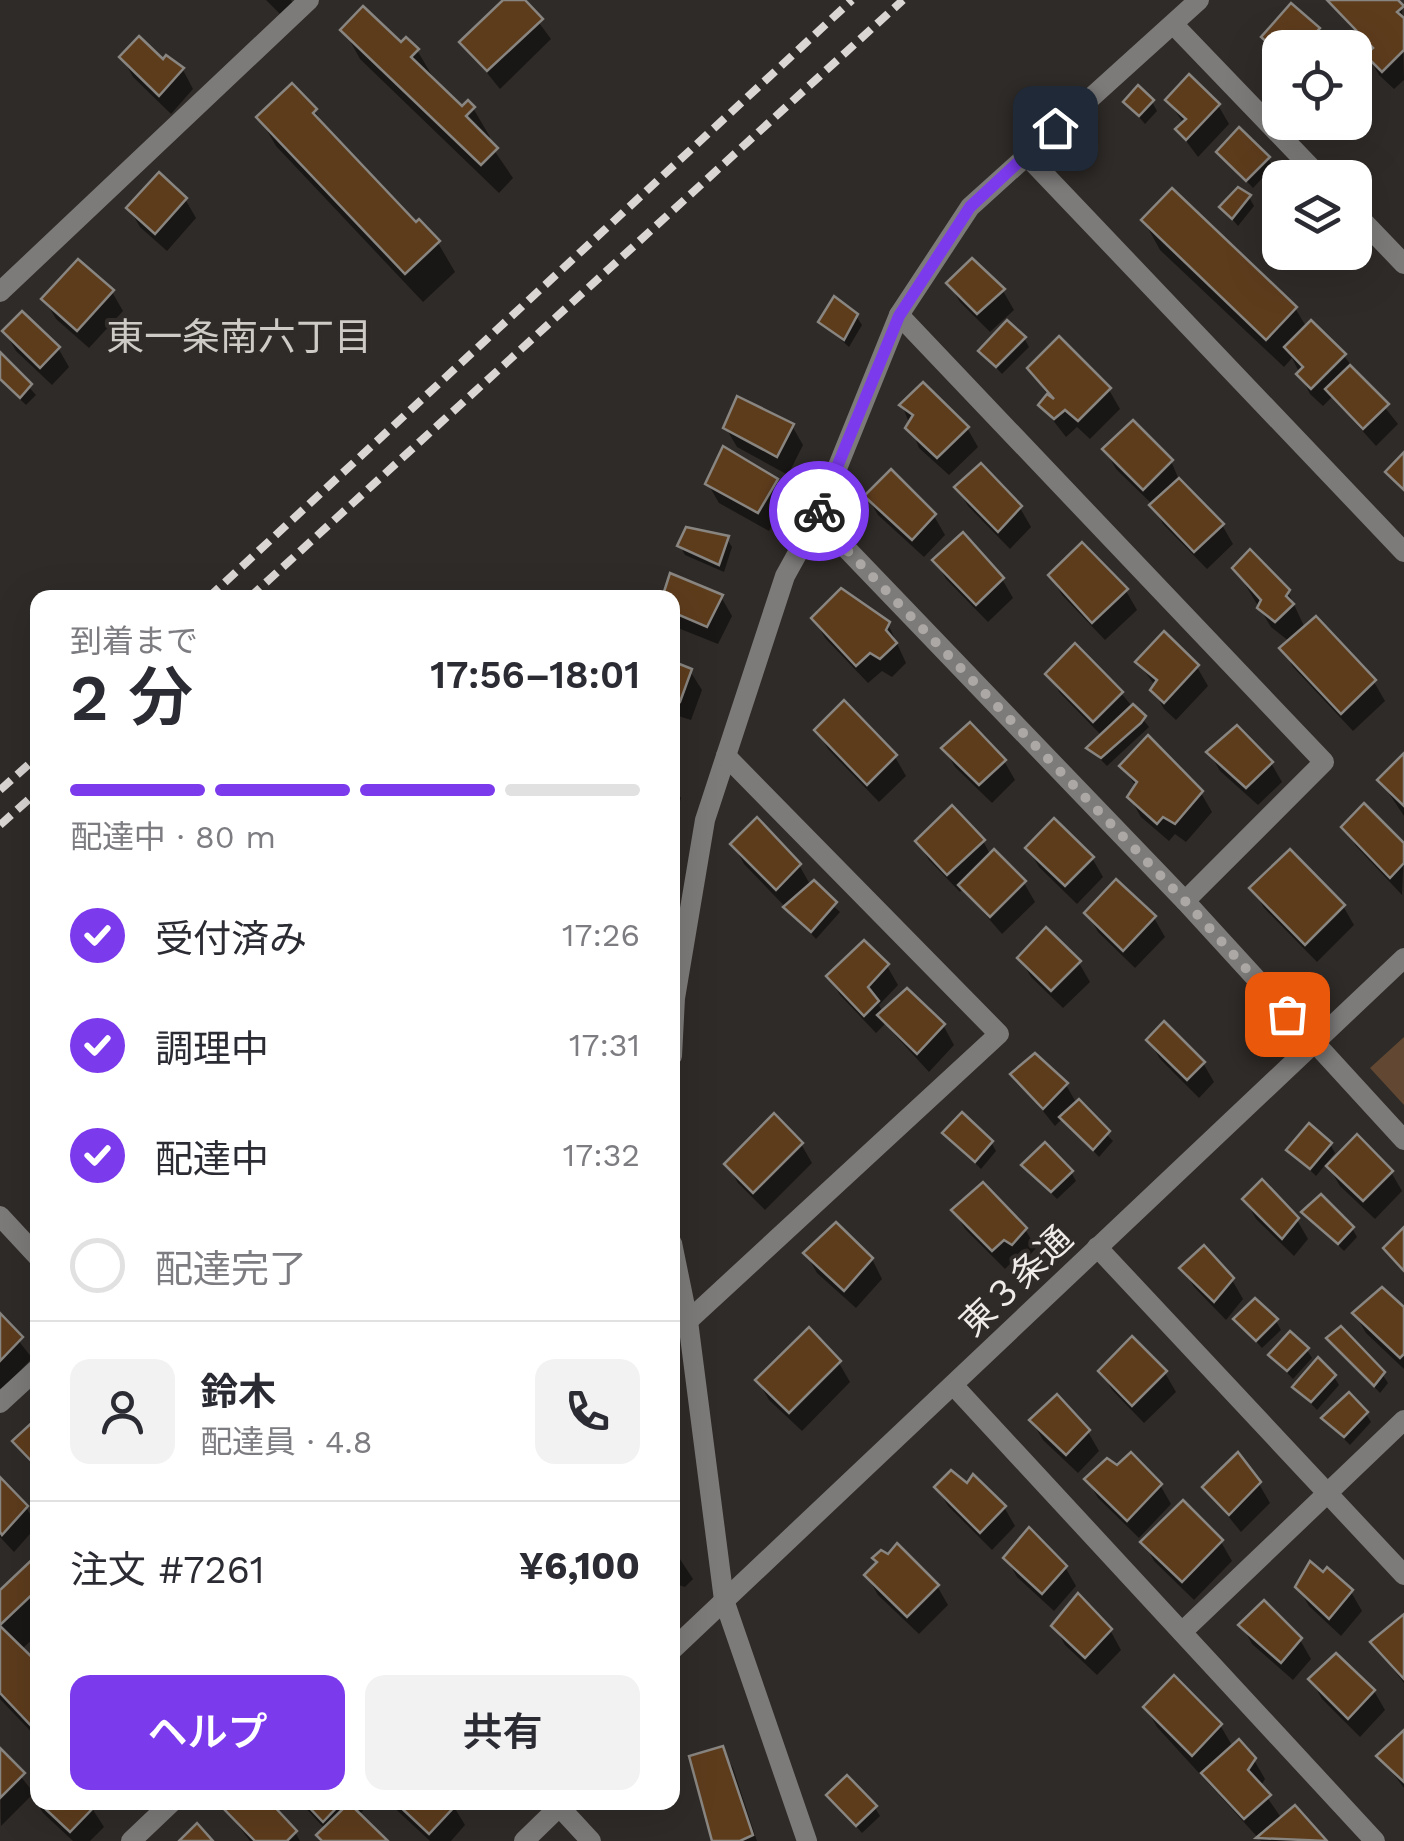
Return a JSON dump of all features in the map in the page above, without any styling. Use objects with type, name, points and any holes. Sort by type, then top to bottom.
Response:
[{"type":"street","points":[[0,292],[309,0]]},
{"type":"street","points":[[680,968],[705,820],[785,576],[816,518],[899,316],[970,207],[1199,0]]},
{"type":"street","points":[[1174,25],[1304,160]]},
{"type":"street","points":[[1025,154],[1404,552]]},
{"type":"street","points":[[1372,231],[1404,264]]},
{"type":"street","points":[[899,316],[1324,762],[1185,901]]},
{"type":"street","points":[[816,518],[1185,901],[1404,1140]]},
{"type":"street","points":[[688,1321],[999,1034],[726,756]]},
{"type":"street","name":"東３条通","points":[[680,1642],[1404,958]]},
{"type":"street","points":[[0,1216],[30,1249]]},
{"type":"street","points":[[1096,1247],[1404,1574]]},
{"type":"street","points":[[680,1282],[724,1600],[807,1841]]},
{"type":"street","points":[[0,1403],[30,1375]]},
{"type":"street","points":[[954,1386],[1375,1841]]},
{"type":"street","points":[[1182,1632],[1404,1420]]},
{"type":"street","points":[[132,1841],[164,1810]]},
{"type":"street","points":[[524,1841],[552,1810]]},
{"type":"street","points":[[562,1810],[591,1841]]},
{"type":"shaded area","points":[[1404,1037],[1404,1105],[1370,1068]]},
{"type":"building","points":[[503,0],[525,0],[543,19],[487,71],[459,42]]},
{"type":"building","points":[[1327,0],[1398,0],[1404,6],[1397,12],[1404,18],[1404,50],[1382,72],[1372,62],[1372,30],[1356,30]]},
{"type":"building","points":[[1291,3],[1320,28],[1318,30],[1267,30]]},
{"type":"building","points":[[363,6],[401,42],[406,37],[419,49],[411,57],[462,106],[468,100],[475,107],[466,116],[498,148],[481,165],[340,30]]},
{"type":"building","points":[[139,36],[163,59],[166,55],[184,68],[159,96],[119,57]]},
{"type":"building","points":[[1189,74],[1220,104],[1186,140],[1175,129],[1186,119],[1165,100]]},
{"type":"building","points":[[292,83],[317,109],[313,113],[416,222],[419,219],[440,241],[405,274],[256,117]]},
{"type":"building","points":[[1138,85],[1154,100],[1139,116],[1123,102]]},
{"type":"building","points":[[1239,127],[1270,157],[1262,160],[1262,165],[1246,181],[1216,152]]},
{"type":"building","points":[[159,172],[187,198],[155,234],[126,208]]},
{"type":"building","points":[[1238,187],[1251,195],[1232,219],[1219,207]]},
{"type":"building","points":[[1172,188],[1297,307],[1266,340],[1141,220]]},
{"type":"building","points":[[972,258],[1005,289],[977,314],[946,283]]},
{"type":"building","points":[[78,259],[114,290],[77,331],[41,299]]},
{"type":"building","points":[[834,296],[858,314],[844,340],[818,322]]},
{"type":"building","points":[[22,311],[60,347],[40,368],[2,331]]},
{"type":"building","points":[[1007,320],[1026,337],[996,367],[978,351]]},
{"type":"building","points":[[1311,320],[1346,354],[1311,389],[1296,374],[1303,367],[1284,347]]},
{"type":"building","points":[[1059,336],[1111,388],[1078,421],[1065,410],[1054,419],[1038,405],[1047,394],[1054,399],[1027,368]]},
{"type":"building","points":[[0,352],[32,384],[20,398],[0,379]]},
{"type":"building","points":[[1350,365],[1389,404],[1363,429],[1325,389]]},
{"type":"building","points":[[923,382],[969,427],[937,458],[905,428],[913,415],[899,405]]},
{"type":"building","points":[[737,396],[794,424],[777,457],[723,428]]},
{"type":"building","points":[[1133,420],[1173,460],[1143,490],[1102,449]]},
{"type":"building","points":[[723,446],[778,479],[758,513],[705,484]]},
{"type":"building","points":[[1404,452],[1404,490],[1385,472]]},
{"type":"building","points":[[981,463],[1022,506],[998,532],[954,487]]},
{"type":"building","points":[[891,469],[936,514],[912,540],[864,496]]},
{"type":"building","points":[[1179,478],[1224,524],[1194,552],[1149,505]]},
{"type":"building","points":[[686,527],[729,536],[719,565],[677,546]]},
{"type":"building","points":[[963,532],[1004,578],[976,605],[932,560]]},
{"type":"building","points":[[1082,542],[1128,589],[1092,623],[1048,575]]},
{"type":"building","points":[[1250,549],[1290,590],[1286,596],[1294,604],[1275,622],[1257,608],[1261,600],[1232,568]]},
{"type":"building","points":[[670,573],[723,595],[707,627],[680,615],[680,590],[665,590]]},
{"type":"building","points":[[841,588],[890,622],[886,630],[897,643],[880,659],[870,653],[856,666],[811,618]]},
{"type":"building","points":[[1316,616],[1376,680],[1341,714],[1279,648]]},
{"type":"building","points":[[1164,631],[1199,665],[1164,703],[1150,690],[1157,680],[1135,662]]},
{"type":"building","points":[[1075,643],[1123,692],[1093,722],[1045,674]]},
{"type":"building","points":[[680,664],[692,669],[680,702]]},
{"type":"building","points":[[844,700],[897,755],[867,785],[814,730]]},
{"type":"building","points":[[1133,704],[1146,716],[1141,723],[1101,758],[1086,748]]},
{"type":"building","points":[[970,722],[1006,760],[979,785],[941,748]]},
{"type":"building","points":[[1237,725],[1273,762],[1246,788],[1206,752]]},
{"type":"building","points":[[1148,735],[1203,791],[1175,824],[1163,817],[1157,824],[1127,797],[1137,782],[1119,766]]},
{"type":"building","points":[[1404,753],[1404,806],[1377,780]]},
{"type":"building","points":[[1364,803],[1404,843],[1404,863],[1390,878],[1341,827]]},
{"type":"building","points":[[952,805],[985,840],[947,875],[915,841]]},
{"type":"building","points":[[757,817],[801,864],[776,890],[730,844]]},
{"type":"building","points":[[1054,818],[1094,857],[1065,886],[1025,848]]},
{"type":"building","points":[[994,849],[1026,881],[990,917],[958,885]]},
{"type":"building","points":[[1290,849],[1345,905],[1305,945],[1249,888]]},
{"type":"building","points":[[1116,879],[1156,916],[1123,951],[1084,913]]},
{"type":"building","points":[[814,880],[837,902],[811,932],[783,907]]},
{"type":"building","points":[[1046,927],[1081,961],[1051,991],[1017,958]]},
{"type":"building","points":[[864,940],[889,964],[868,987],[879,1001],[864,1016],[826,976]]},
{"type":"building","points":[[907,988],[945,1024],[917,1054],[877,1015]]},
{"type":"building","points":[[1164,1021],[1205,1062],[1187,1080],[1146,1040]]},
{"type":"building","points":[[1035,1053],[1068,1083],[1043,1109],[1010,1074]]},
{"type":"building","points":[[1079,1099],[1110,1131],[1093,1150],[1059,1117]]},
{"type":"building","points":[[962,1112],[993,1141],[975,1162],[942,1133]]},
{"type":"building","points":[[774,1113],[803,1143],[753,1193],[724,1164]]},
{"type":"building","points":[[1309,1123],[1332,1143],[1310,1169],[1286,1150]]},
{"type":"building","points":[[1357,1134],[1393,1171],[1363,1201],[1326,1166]]},
{"type":"building","points":[[1045,1142],[1073,1171],[1051,1192],[1021,1165]]},
{"type":"building","points":[[1262,1179],[1299,1218],[1282,1239],[1242,1199]]},
{"type":"building","points":[[983,1182],[1027,1228],[1012,1245],[1004,1240],[992,1251],[951,1210]]},
{"type":"building","points":[[1321,1194],[1354,1227],[1338,1244],[1301,1212]]},
{"type":"building","points":[[836,1222],[873,1258],[844,1291],[803,1253]]},
{"type":"building","points":[[1404,1227],[1404,1271],[1383,1248]]},
{"type":"building","points":[[1204,1245],[1234,1278],[1214,1302],[1179,1268]]},
{"type":"building","points":[[1382,1287],[1404,1307],[1404,1354],[1400,1358],[1352,1313]]},
{"type":"building","points":[[1255,1298],[1278,1319],[1256,1341],[1233,1319]]},
{"type":"building","points":[[0,1313],[23,1337],[0,1361]]},
{"type":"building","points":[[1341,1326],[1385,1372],[1374,1386],[1326,1338]]},
{"type":"building","points":[[809,1327],[841,1361],[789,1413],[755,1380]]},
{"type":"building","points":[[1290,1331],[1309,1348],[1287,1371],[1268,1355]]},
{"type":"building","points":[[1132,1336],[1167,1371],[1132,1406],[1098,1371]]},
{"type":"building","points":[[1318,1357],[1336,1375],[1311,1402],[1292,1387]]},
{"type":"building","points":[[1349,1392],[1368,1412],[1344,1437],[1321,1418]]},
{"type":"building","points":[[1057,1394],[1090,1430],[1066,1455],[1029,1420]]},
{"type":"building","points":[[30,1424],[30,1460],[12,1441]]},
{"type":"building","points":[[1131,1452],[1162,1484],[1127,1521],[1084,1479],[1107,1458],[1117,1465]]},
{"type":"building","points":[[1238,1452],[1261,1482],[1229,1515],[1202,1487]]},
{"type":"building","points":[[951,1470],[967,1483],[973,1474],[1006,1506],[980,1533],[934,1487]]},
{"type":"building","points":[[0,1477],[28,1506],[2,1535],[0,1532]]},
{"type":"building","points":[[1183,1500],[1223,1540],[1182,1582],[1140,1542]]},
{"type":"building","points":[[1029,1527],[1067,1566],[1042,1594],[1003,1558]]},
{"type":"building","points":[[897,1543],[939,1585],[907,1617],[864,1575],[877,1562],[872,1558],[881,1550],[888,1554]]},
{"type":"building","points":[[1310,1561],[1323,1572],[1327,1567],[1353,1590],[1329,1619],[1295,1587]]},
{"type":"building","points":[[30,1562],[30,1597],[0,1625],[0,1590]]},
{"type":"building","points":[[1078,1593],[1112,1629],[1085,1658],[1051,1626]]},
{"type":"building","points":[[1264,1600],[1302,1638],[1281,1663],[1238,1625]]},
{"type":"building","points":[[1404,1614],[1404,1679],[1370,1642]]},
{"type":"building","points":[[0,1626],[30,1655],[30,1725],[0,1693]]},
{"type":"building","points":[[1336,1653],[1375,1690],[1348,1719],[1308,1679]]},
{"type":"building","points":[[1174,1675],[1222,1724],[1192,1756],[1143,1707]]},
{"type":"building","points":[[1404,1730],[1404,1782],[1376,1756]]},
{"type":"building","points":[[1239,1739],[1256,1758],[1248,1770],[1271,1795],[1244,1819],[1201,1773]]},
{"type":"building","points":[[723,1746],[753,1835],[740,1841],[712,1841],[689,1756]]},
{"type":"building","points":[[0,1748],[25,1773],[0,1798]]},
{"type":"building","points":[[847,1775],[877,1806],[856,1826],[826,1795]]},
{"type":"building","points":[[1295,1805],[1327,1841],[1256,1838]]},
{"type":"building","points":[[47,1810],[91,1810],[70,1832]]},
{"type":"building","points":[[225,1810],[277,1810],[297,1831],[287,1841],[255,1841]]},
{"type":"building","points":[[312,1810],[334,1810],[323,1822]]},
{"type":"building","points":[[342,1810],[356,1810],[388,1841],[322,1841],[316,1835]]},
{"type":"building","points":[[404,1810],[451,1810],[429,1834]]},
{"type":"building","points":[[197,1823],[213,1841],[179,1841]]},
{"type":"railway","points":[[217,590],[852,0]]},
{"type":"railway","points":[[258,590],[903,0]]},
{"type":"railway","points":[[0,790],[30,763]]},
{"type":"railway","points":[[0,825],[30,798]]},
{"type":"way so far","points":[[819,511],[816,518],[1185,901],[1287,1014]]},
{"type":"district","name":"東一条南六丁目","points":[[239,337]]},
{"type":"route","points":[[819,511],[899,316],[970,207],[1055,128]]}]
